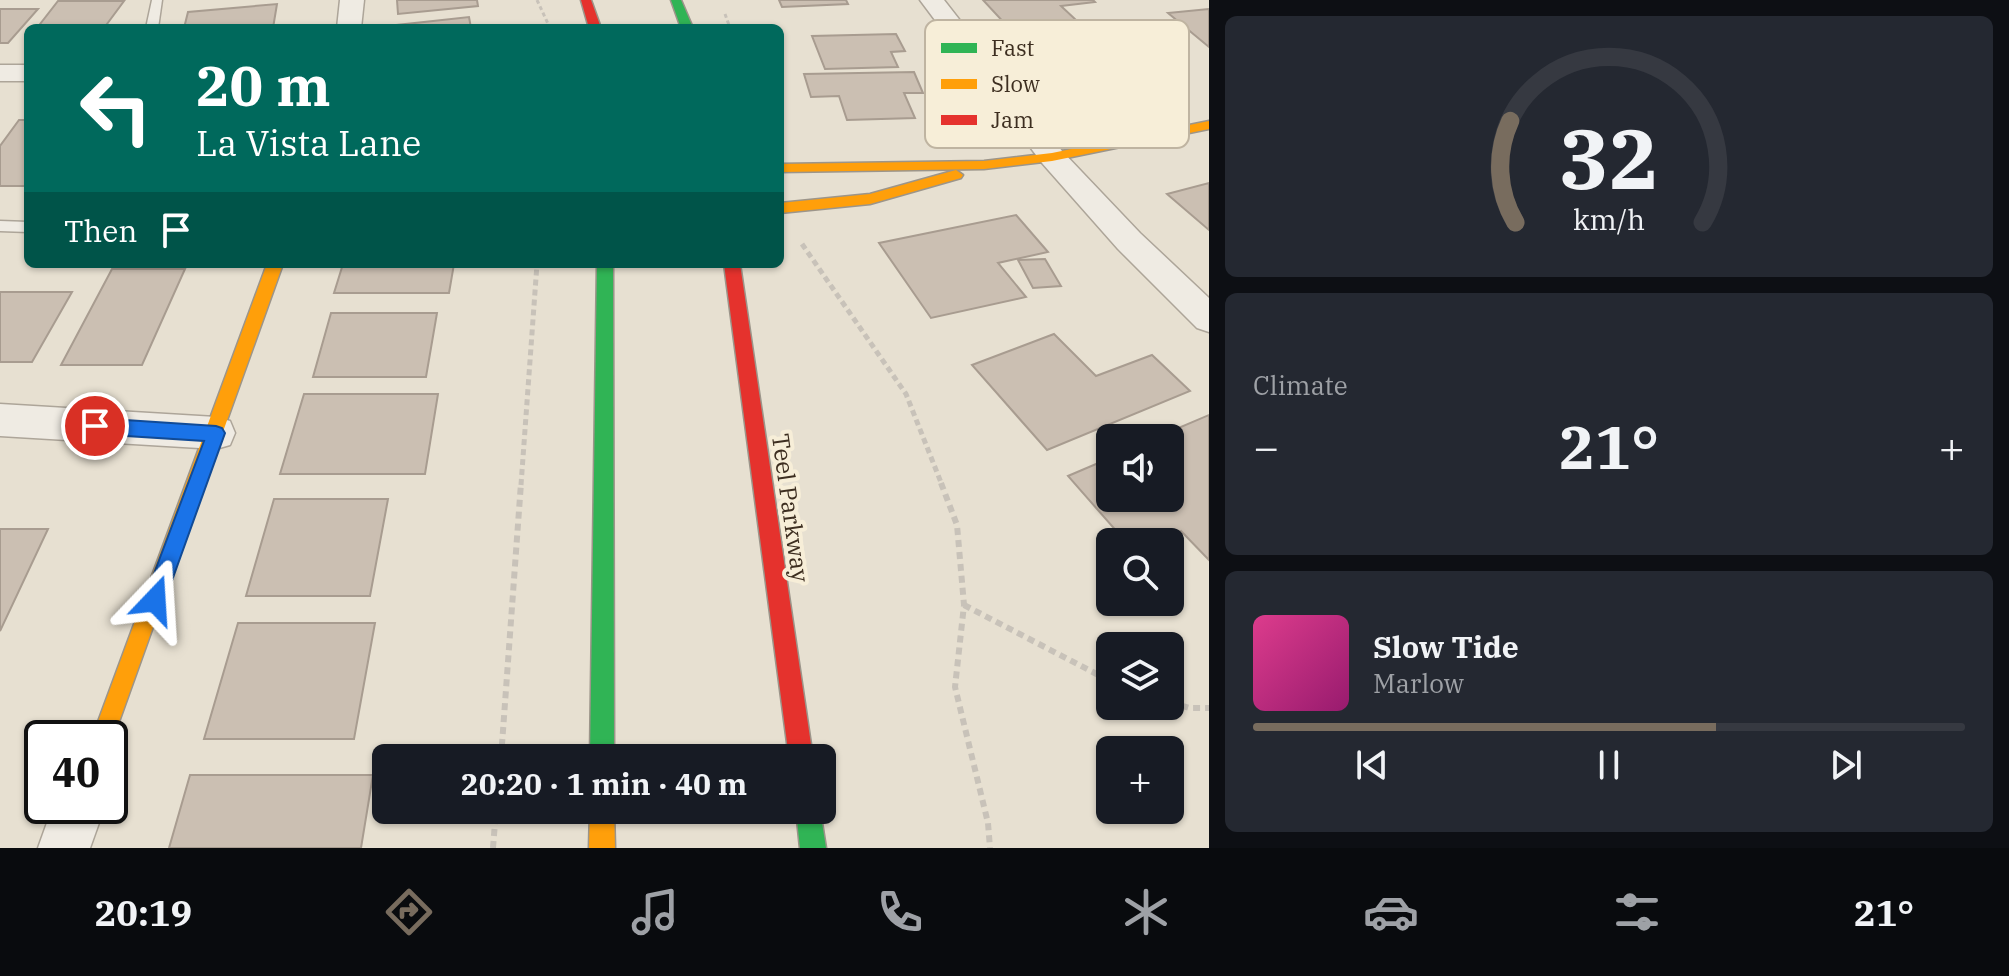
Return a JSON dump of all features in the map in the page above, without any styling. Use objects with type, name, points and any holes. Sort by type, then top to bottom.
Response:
[{"type":"street","points":[[349,24],[352,0]]},
{"type":"street","points":[[586,0],[594,24]]},
{"type":"street","points":[[676,0],[685,24]]},
{"type":"street","points":[[932,0],[947,20]]},
{"type":"street","points":[[0,73],[24,73]]},
{"type":"street","points":[[1189,129],[1209,125]]},
{"type":"street","points":[[1045,148],[1129,241],[1209,319]]},
{"type":"street","points":[[784,168],[984,165],[1096,148]]},
{"type":"street","points":[[784,208],[835,206],[907,194],[984,165]]},
{"type":"street","points":[[111,720],[274,268]]},
{"type":"street","points":[[602,744],[605,268]]},
{"type":"street","name":"Teel Parkway","points":[[733,268],[799,744]]},
{"type":"street","points":[[0,420],[216,433]]},
{"type":"street","points":[[64,848],[73,824]]},
{"type":"street","points":[[602,824],[602,848]]},
{"type":"street","points":[[810,824],[813,848]]},
{"type":"lane","points":[[153,24],[157,0]]},
{"type":"lane","points":[[0,226],[24,227]]},
{"type":"path","points":[[537,0],[548,24]]},
{"type":"path","points":[[793,231],[906,394],[957,525],[964,605],[955,687],[988,823],[990,848]]},
{"type":"path","points":[[502,744],[537,268]]},
{"type":"path","points":[[964,605],[1096,674]]},
{"type":"path","points":[[1184,706],[1209,708]]},
{"type":"path","points":[[493,848],[495,824]]},
{"type":"building","points":[[397,0],[477,0],[478,6],[398,14]]},
{"type":"building","points":[[779,0],[846,0],[848,4],[782,7]]},
{"type":"building","points":[[983,0],[1095,2],[1061,6],[1076,20],[1002,20]]},
{"type":"building","points":[[58,1],[124,1],[107,24],[40,24]]},
{"type":"building","points":[[277,4],[274,24],[185,24],[188,12]]},
{"type":"building","points":[[0,9],[38,9],[8,43],[0,43]]},
{"type":"building","points":[[1209,9],[1209,47],[1189,30],[1189,20],[1176,20],[1168,13]]},
{"type":"building","points":[[469,17],[470,24],[406,24]]},
{"type":"building","points":[[896,34],[905,51],[891,52],[898,67],[825,69],[812,36]]},
{"type":"building","points":[[914,72],[923,93],[904,93],[915,118],[847,120],[839,96],[811,97],[804,74]]},
{"type":"building","points":[[19,120],[24,120],[24,186],[0,186],[0,146]]},
{"type":"building","points":[[1209,183],[1209,230],[1167,194]]},
{"type":"building","points":[[1016,215],[1048,252],[998,263],[1026,297],[931,318],[879,243]]},
{"type":"building","points":[[1045,259],[1061,286],[1033,288],[1018,260]]},
{"type":"building","points":[[342,268],[453,268],[449,293],[334,293]]},
{"type":"building","points":[[112,269],[185,269],[142,365],[61,365]]},
{"type":"building","points":[[0,292],[72,292],[32,362],[0,362]]},
{"type":"building","points":[[331,313],[437,313],[426,377],[313,377]]},
{"type":"building","points":[[1054,334],[1096,376],[1152,355],[1190,391],[1110,424],[1096,424],[1096,430],[1047,450],[972,365]]},
{"type":"building","points":[[304,394],[438,394],[425,474],[280,474]]},
{"type":"building","points":[[1209,415],[1209,560],[1184,534],[1184,528],[1114,528],[1100,512],[1184,512],[1184,426]]},
{"type":"building","points":[[1096,464],[1096,508],[1068,476]]},
{"type":"building","points":[[274,499],[388,499],[370,596],[246,596]]},
{"type":"building","points":[[0,529],[48,529],[0,631]]},
{"type":"building","points":[[238,623],[375,623],[354,739],[204,739]]},
{"type":"building","points":[[190,775],[372,775],[361,848],[169,848]]},
{"type":"traffic: fast","points":[[676,0],[685,24]]},
{"type":"traffic: fast","points":[[602,744],[605,268]]},
{"type":"traffic: fast","points":[[810,824],[813,848]]},
{"type":"traffic: slow","points":[[1189,129],[1209,125]]},
{"type":"traffic: slow","points":[[784,168],[984,165],[1096,148]]},
{"type":"traffic: slow","points":[[784,208],[870,199],[956,175]]},
{"type":"traffic: slow","points":[[110,720],[274,268]]},
{"type":"traffic: slow","points":[[602,824],[602,848]]},
{"type":"traffic: jam","points":[[586,0],[594,24]]},
{"type":"traffic: jam","points":[[733,268],[799,744]]},
{"type":"route","points":[[95,426],[216,433],[155,600]]}]
